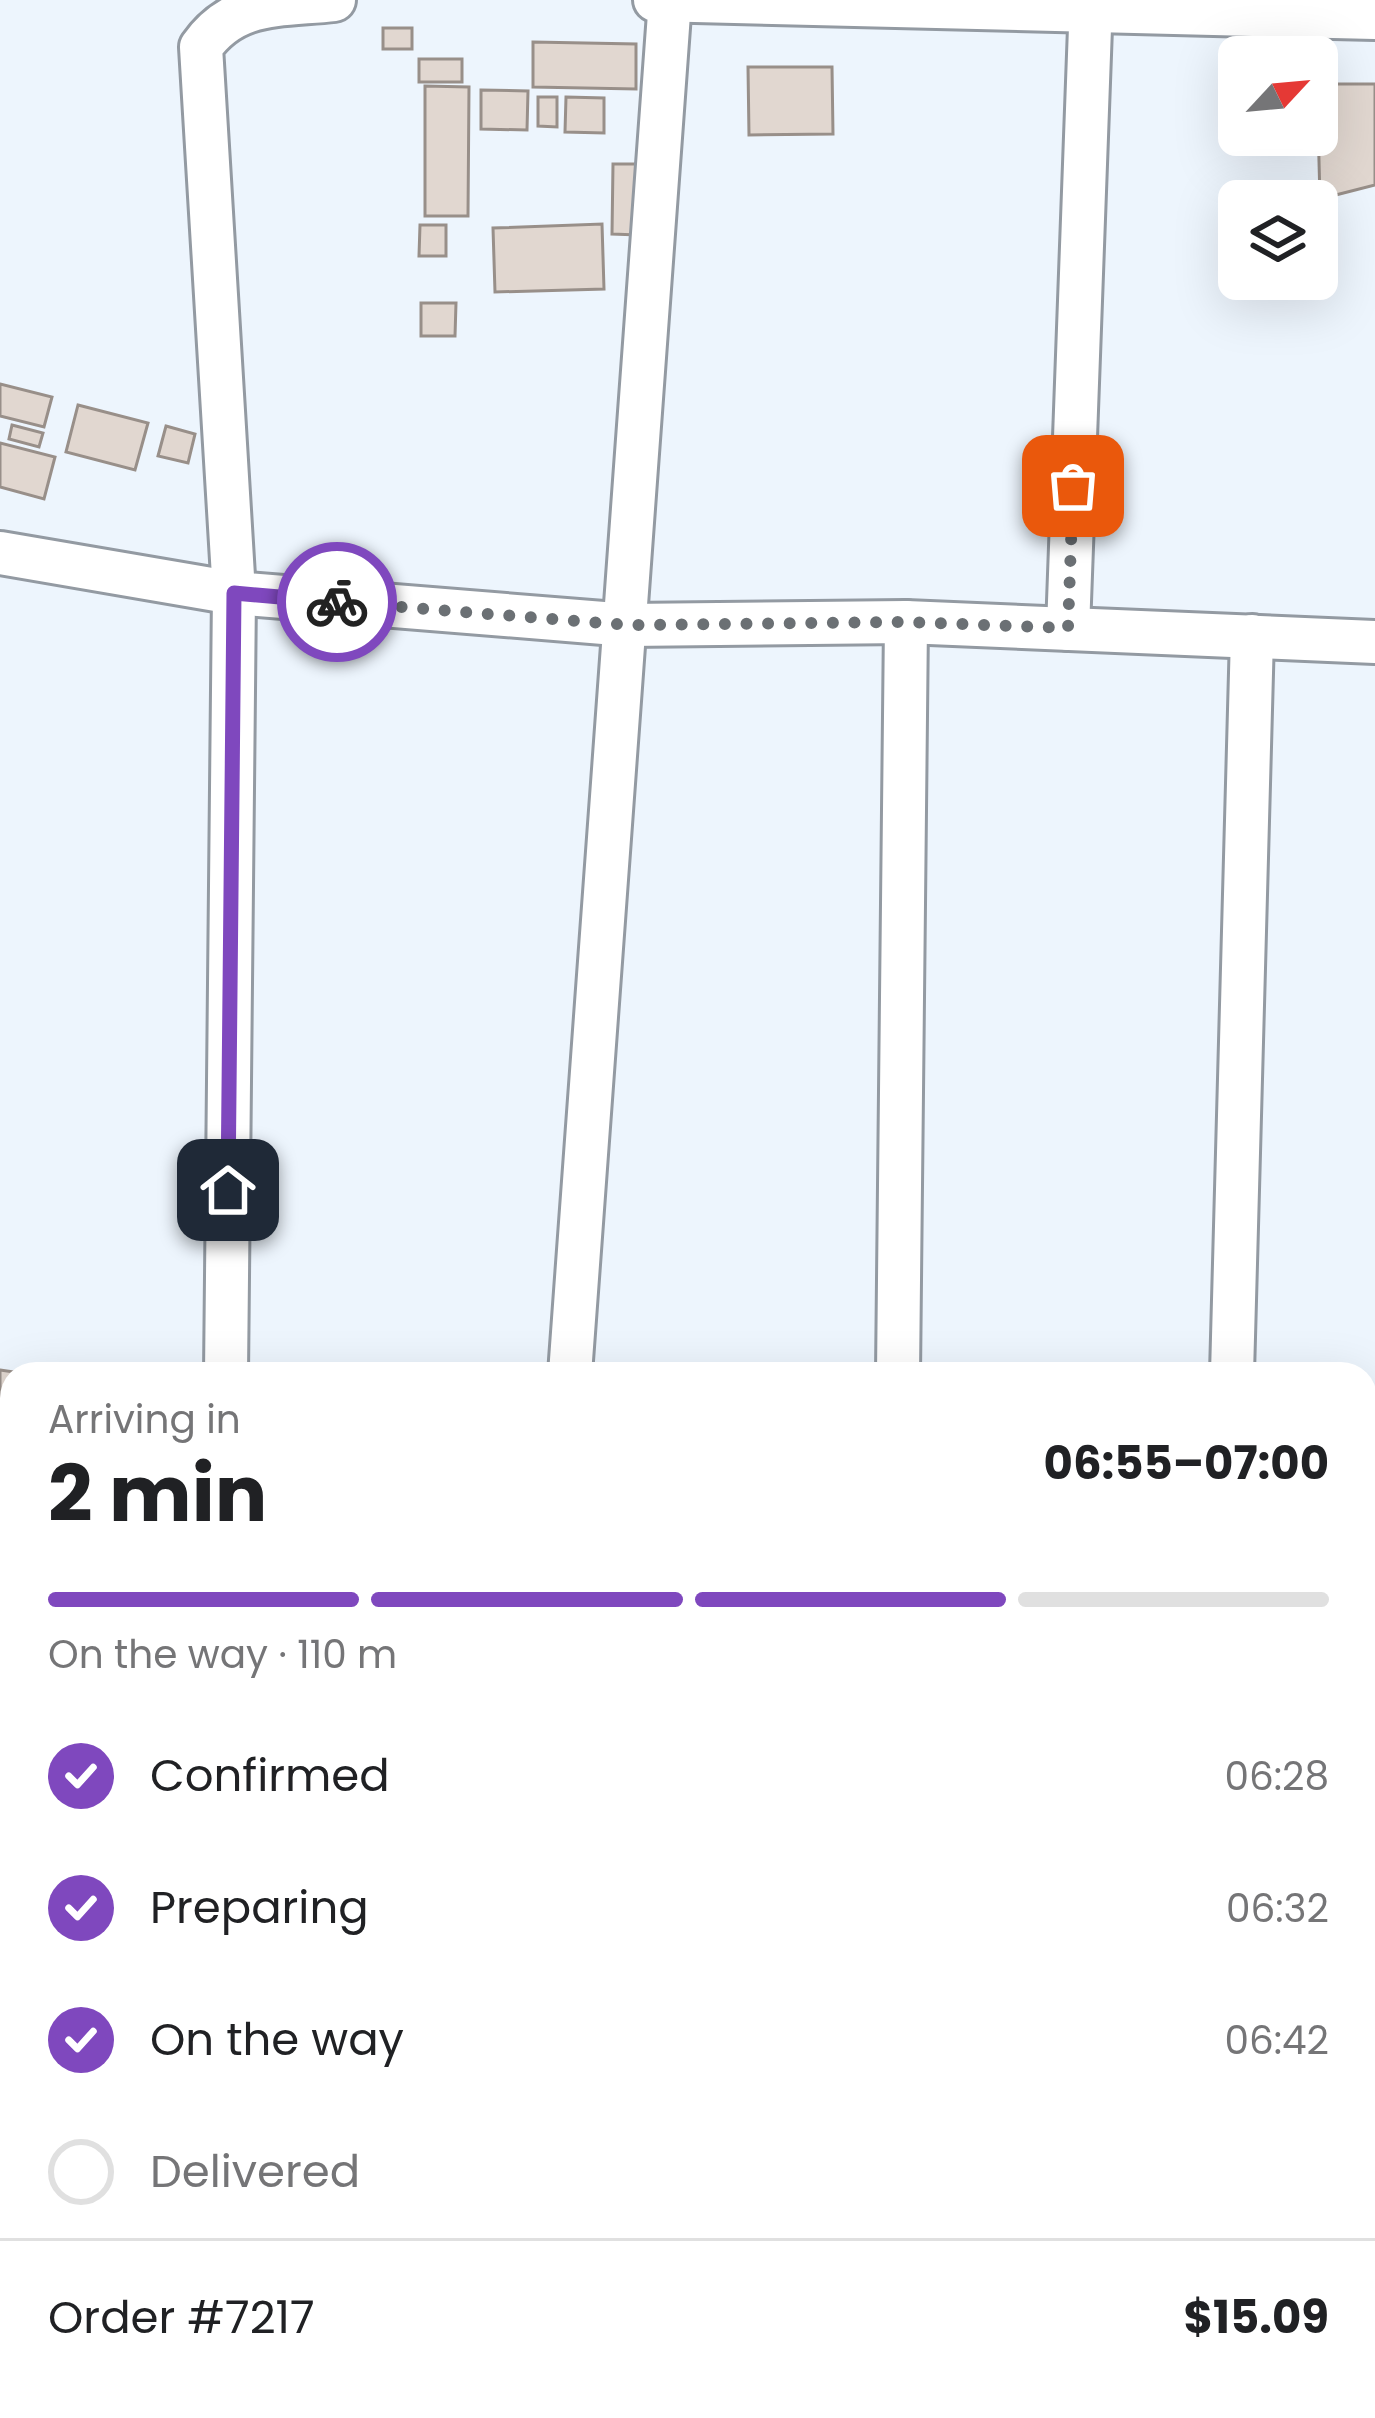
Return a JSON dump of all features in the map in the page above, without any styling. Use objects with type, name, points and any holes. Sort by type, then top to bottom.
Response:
[{"type":"street","points":[[226,1362],[234,593],[201,47],[219,20],[249,9],[334,0]]},
{"type":"street","points":[[655,0],[1091,4],[1375,18]]},
{"type":"street","points":[[571,1362],[670,0]]},
{"type":"street","points":[[1068,628],[1091,4]]},
{"type":"street","points":[[0,553],[234,593],[628,625],[906,622],[1375,642]]},
{"type":"street","points":[[898,1362],[906,622]]},
{"type":"street","points":[[1232,1362],[1252,636]]},
{"type":"building","points":[[383,28],[412,28],[412,49],[383,49]]},
{"type":"building","points":[[533,42],[636,44],[636,89],[533,87]]},
{"type":"building","points":[[419,59],[462,59],[462,82],[419,82]]},
{"type":"building","points":[[748,67],[832,67],[833,134],[749,135]]},
{"type":"building","points":[[1338,84],[1375,84],[1375,185],[1338,194],[1338,180],[1320,180],[1319,156],[1338,156]]},
{"type":"building","points":[[425,86],[469,87],[468,216],[425,216]]},
{"type":"building","points":[[481,90],[528,91],[527,130],[481,129]]},
{"type":"building","points":[[538,97],[557,97],[557,127],[538,126]]},
{"type":"building","points":[[566,97],[604,98],[604,133],[565,132]]},
{"type":"building","points":[[613,164],[638,164],[638,235],[612,234]]},
{"type":"building","points":[[602,224],[604,289],[495,292],[493,228]]},
{"type":"building","points":[[420,225],[446,225],[446,256],[419,256]]},
{"type":"building","points":[[421,303],[456,303],[455,336],[421,336]]},
{"type":"building","points":[[0,384],[52,397],[44,427],[0,416]]},
{"type":"building","points":[[78,405],[148,423],[135,470],[66,452]]},
{"type":"building","points":[[12,425],[43,433],[39,447],[9,439]]},
{"type":"building","points":[[166,426],[195,434],[188,463],[158,456]]},
{"type":"building","points":[[0,443],[55,457],[44,499],[0,487]]},
{"type":"way so far","points":[[337,602],[628,625],[906,622],[1068,628],[1073,486]]},
{"type":"route","points":[[228,1190],[234,593],[337,602]]}]
